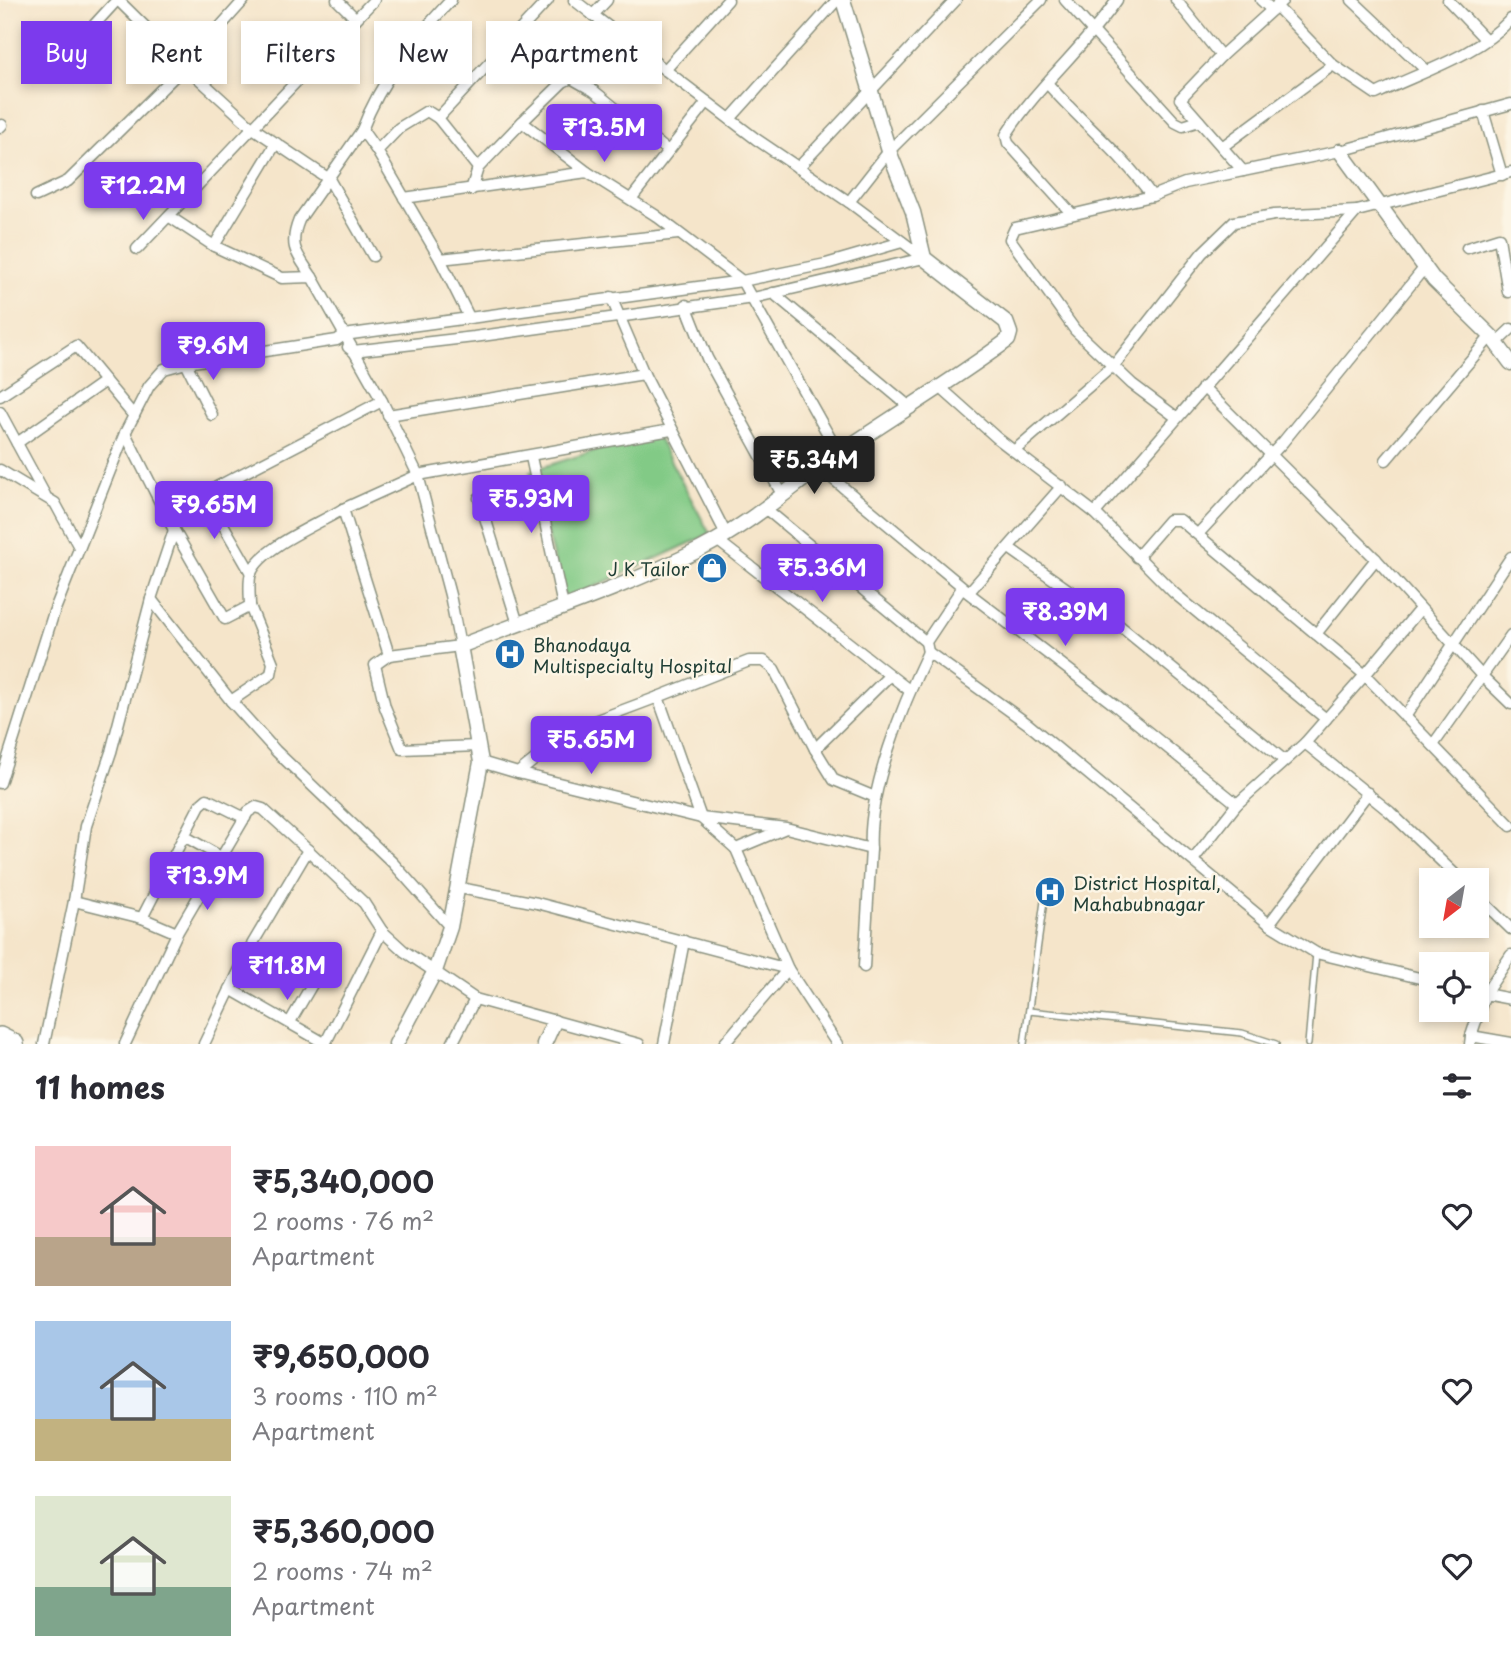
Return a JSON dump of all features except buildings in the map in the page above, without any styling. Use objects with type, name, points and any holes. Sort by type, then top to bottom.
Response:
[{"type":"highway","points":[[0,1037],[15,1044]]},
{"type":"street","points":[[98,21],[117,0],[139,21]]},
{"type":"street","points":[[226,21],[244,0]]},
{"type":"street","points":[[337,0],[355,18]]},
{"type":"street","points":[[137,249],[374,0]]},
{"type":"street","points":[[396,1044],[435,971],[450,927],[460,888],[481,762],[450,595],[418,475],[382,401],[353,351],[341,337],[312,277],[294,250],[292,237],[299,220],[362,131],[373,100],[386,79],[420,33],[451,0]]},
{"type":"street","points":[[438,118],[548,0]]},
{"type":"street","points":[[478,746],[402,749],[385,707],[375,666],[389,655],[460,646],[657,570],[722,537],[766,509],[839,454],[942,389],[1009,340],[1010,333],[1006,322],[924,258],[730,119],[574,0]]},
{"type":"street","points":[[593,15],[607,0]]},
{"type":"street","points":[[665,70],[728,0]]},
{"type":"street","points":[[730,119],[837,0]]},
{"type":"street","points":[[843,0],[889,151],[913,212],[924,258]]},
{"type":"street","points":[[798,168],[956,0]]},
{"type":"street","points":[[849,202],[889,151],[1041,0]]},
{"type":"street","points":[[1065,0],[1175,122],[1183,126],[1199,121]]},
{"type":"street","points":[[1072,214],[1006,139],[1010,129],[1047,83],[1095,31],[1117,0]]},
{"type":"street","points":[[1176,0],[1221,56]]},
{"type":"street","points":[[1261,0],[1277,5],[1333,65],[1376,94],[1427,71],[1498,33],[1511,19]]},
{"type":"street","points":[[1352,0],[1427,71]]},
{"type":"street","points":[[1448,0],[1485,39]]},
{"type":"street","points":[[1243,171],[1180,99],[1221,56],[1277,5]]},
{"type":"street","points":[[1222,147],[1333,65]]},
{"type":"street","points":[[471,190],[478,169],[522,122],[563,82],[571,78],[594,91],[668,151]]},
{"type":"street","points":[[1047,83],[1070,110],[1116,151],[1152,196]]},
{"type":"street","points":[[36,196],[68,181],[168,84]]},
{"type":"street","points":[[205,84],[253,128],[329,179],[373,256]]},
{"type":"street","points":[[631,199],[707,102]]},
{"type":"street","points":[[1176,417],[1132,384],[1075,330],[1010,239],[1015,228],[1152,196],[1185,183],[1340,150],[1511,104]]},
{"type":"street","points":[[377,151],[399,128],[427,111],[438,118],[478,169]]},
{"type":"street","points":[[1014,451],[1114,365],[1202,253],[1234,222],[1275,215],[1357,211],[1507,173],[1483,111]]},
{"type":"street","points":[[522,122],[587,172],[631,199],[741,281],[839,454]]},
{"type":"street","points":[[362,131],[377,151],[440,260],[469,317]]},
{"type":"street","points":[[214,246],[276,143]]},
{"type":"street","points":[[1340,150],[1425,267],[1511,363]]},
{"type":"street","points":[[404,198],[587,172]]},
{"type":"street","points":[[1095,513],[1357,211]]},
{"type":"street","points":[[170,217],[214,246],[282,278],[312,277]]},
{"type":"street","points":[[440,260],[678,234]]},
{"type":"street","points":[[1467,248],[1505,237],[1508,292],[1511,290]]},
{"type":"street","points":[[0,783],[54,612],[79,547],[125,433],[149,386],[164,369],[186,363],[469,317],[741,281],[826,264],[902,242]]},
{"type":"street","points":[[353,351],[753,298],[924,258]]},
{"type":"street","points":[[826,264],[844,278]]},
{"type":"street","points":[[1198,534],[1271,455],[1425,267]]},
{"type":"street","points":[[773,293],[911,408]]},
{"type":"street","points":[[611,298],[643,374],[722,537],[909,690]]},
{"type":"street","points":[[686,305],[707,358],[783,496]]},
{"type":"street","points":[[1386,460],[1493,340],[1511,329]]},
{"type":"street","points":[[0,396],[76,346],[134,416]]},
{"type":"street","points":[[186,363],[212,415]]},
{"type":"street","points":[[388,415],[643,374]]},
{"type":"street","points":[[17,443],[105,381]]},
{"type":"street","points":[[1203,387],[1376,559],[1453,645],[1511,704]]},
{"type":"street","points":[[942,389],[1014,451],[1095,513],[1174,593],[1326,719]]},
{"type":"street","points":[[231,701],[273,670],[250,606],[251,573],[205,493],[382,401]]},
{"type":"street","points":[[0,412],[46,498]]},
{"type":"street","points":[[251,573],[276,547],[343,509],[418,475],[671,430]]},
{"type":"street","points":[[125,433],[174,530],[225,619],[250,606]]},
{"type":"street","points":[[531,457],[563,606]]},
{"type":"street","points":[[821,469],[969,592],[1237,804]]},
{"type":"street","points":[[0,470],[55,503],[79,547]]},
{"type":"street","points":[[969,592],[1062,486]]},
{"type":"street","points":[[479,498],[518,624]]},
{"type":"street","points":[[343,509],[389,655]]},
{"type":"street","points":[[766,509],[927,647],[1018,717],[1269,924],[1316,953],[1419,978]]},
{"type":"street","points":[[1137,557],[1174,518],[1198,534],[1365,675],[1511,826]]},
{"type":"street","points":[[44,1044],[74,901],[86,826],[111,751],[151,599],[174,530]]},
{"type":"street","points":[[1009,548],[1120,626],[1284,760]]},
{"type":"street","points":[[1405,716],[1511,557]]},
{"type":"street","points":[[1316,634],[1376,559]]},
{"type":"street","points":[[864,967],[875,797],[909,690],[927,647],[962,588],[969,592]]},
{"type":"street","points":[[151,599],[231,701],[327,803],[393,863],[450,927]]},
{"type":"street","points":[[1193,860],[1237,804],[1305,743],[1420,609]]},
{"type":"street","points":[[1433,745],[1509,641]]},
{"type":"street","points":[[518,773],[573,729],[748,661],[764,660],[774,669],[834,780],[875,797]]},
{"type":"street","points":[[816,749],[889,676]]},
{"type":"street","points":[[659,697],[701,818],[736,849],[788,969],[837,1044]]},
{"type":"street","points":[[1305,743],[1368,793],[1448,868]]},
{"type":"street","points":[[481,762],[701,818],[786,828],[871,849]]},
{"type":"street","points":[[1269,924],[1368,793]]},
{"type":"street","points":[[142,918],[200,805],[207,799],[245,818]]},
{"type":"street","points":[[125,1044],[177,933],[220,857],[245,818],[256,807],[263,808],[364,903],[382,931],[475,999],[639,1044]]},
{"type":"street","points":[[736,849],[786,828]]},
{"type":"street","points":[[184,836],[220,857]]},
{"type":"street","points":[[204,1044],[250,948],[308,850]]},
{"type":"street","points":[[460,888],[537,903],[788,969]]},
{"type":"street","points":[[74,901],[142,918],[177,933]]},
{"type":"street","points":[[1489,908],[1511,929]]},
{"type":"street","points":[[230,989],[326,1044],[382,931]]},
{"type":"street","points":[[664,1044],[684,941]]},
{"type":"street","points":[[290,1022],[331,952]]},
{"type":"street","points":[[1489,983],[1511,954]]},
{"type":"street","points":[[724,1044],[788,969]]},
{"type":"street","points":[[1489,995],[1511,999]]},
{"type":"street","points":[[452,1044],[475,999]]},
{"type":"street","points":[[544,1044],[554,1022]]},
{"type":"street","points":[[1475,1022],[1471,1040],[1511,1043]]},
{"type":"lane","points":[[1024,1044],[1045,894]]},
{"type":"lane","points":[[1308,1044],[1316,953]]},
{"type":"lane","points":[[1029,1011],[1242,1033],[1276,1044]]},
{"type":"green space","points":[[655,432],[710,534],[565,600],[530,471]]},
{"type":"place","name":"J K Tailor","points":[[712,568]]},
{"type":"place","name":"Bhanodaya Multispecialty Hospital","points":[[510,654]]},
{"type":"place","name":"District Hospital, Mahabubnagar","points":[[1050,892]]}]
